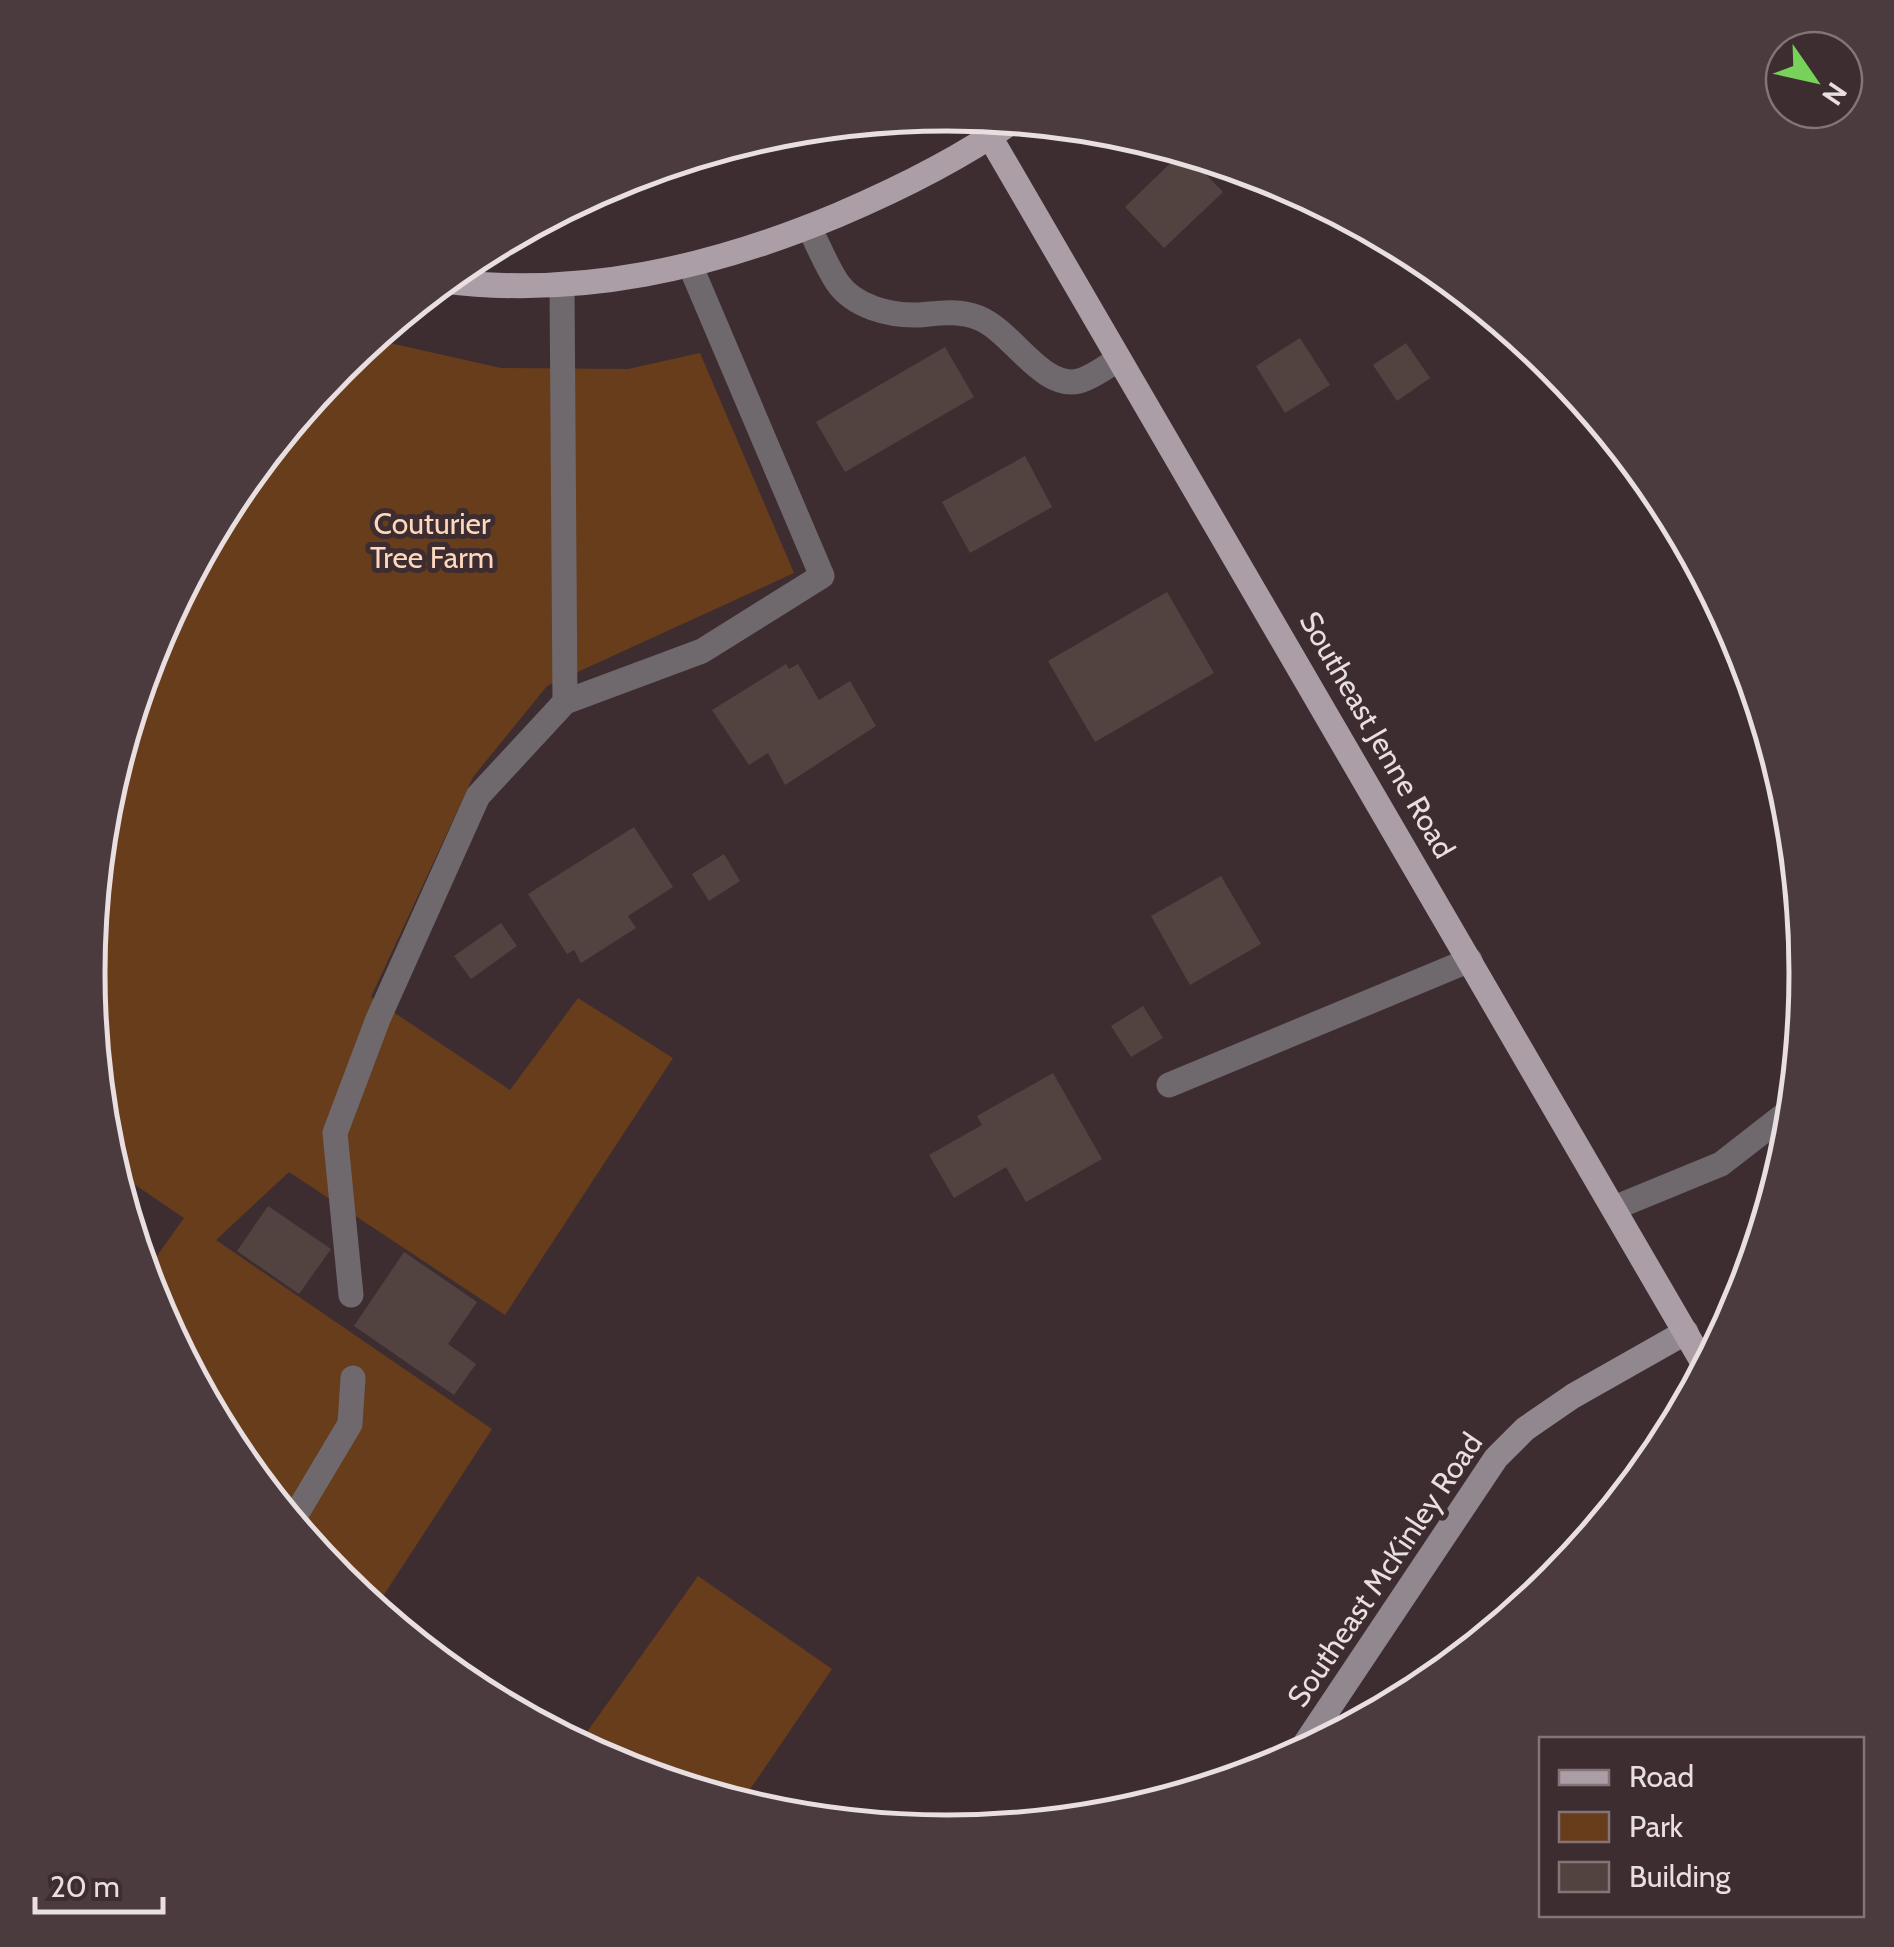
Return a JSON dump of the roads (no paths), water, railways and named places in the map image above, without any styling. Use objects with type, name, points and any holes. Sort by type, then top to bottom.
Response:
[{"type":"main road","points":[[464,284],[562,286],[653,274],[728,256],[877,199],[996,133]]},
{"type":"main road","name":"Southeast Jenne Road","points":[[990,137],[1698,1354]]},
{"type":"street","name":"Southeast McKinley Road","points":[[1313,1731],[1496,1458],[1524,1429],[1686,1332]]},
{"type":"lane","points":[[809,227],[839,285],[887,314],[960,311],[984,320],[1008,336],[1043,373],[1060,381],[1078,381],[1119,359]]},
{"type":"lane","points":[[351,1295],[335,1134],[378,1019],[478,796],[565,702],[702,651],[822,576],[690,265]]},
{"type":"lane","points":[[562,286],[565,702]]},
{"type":"lane","points":[[1169,1085],[1470,960]]},
{"type":"lane","points":[[1614,1208],[1721,1164],[1776,1121]]},
{"type":"lane","points":[[299,1510],[350,1424],[352,1378]]},
{"type":"park label","name":"Couturier Tree Farm","points":[[432,541]]}]
